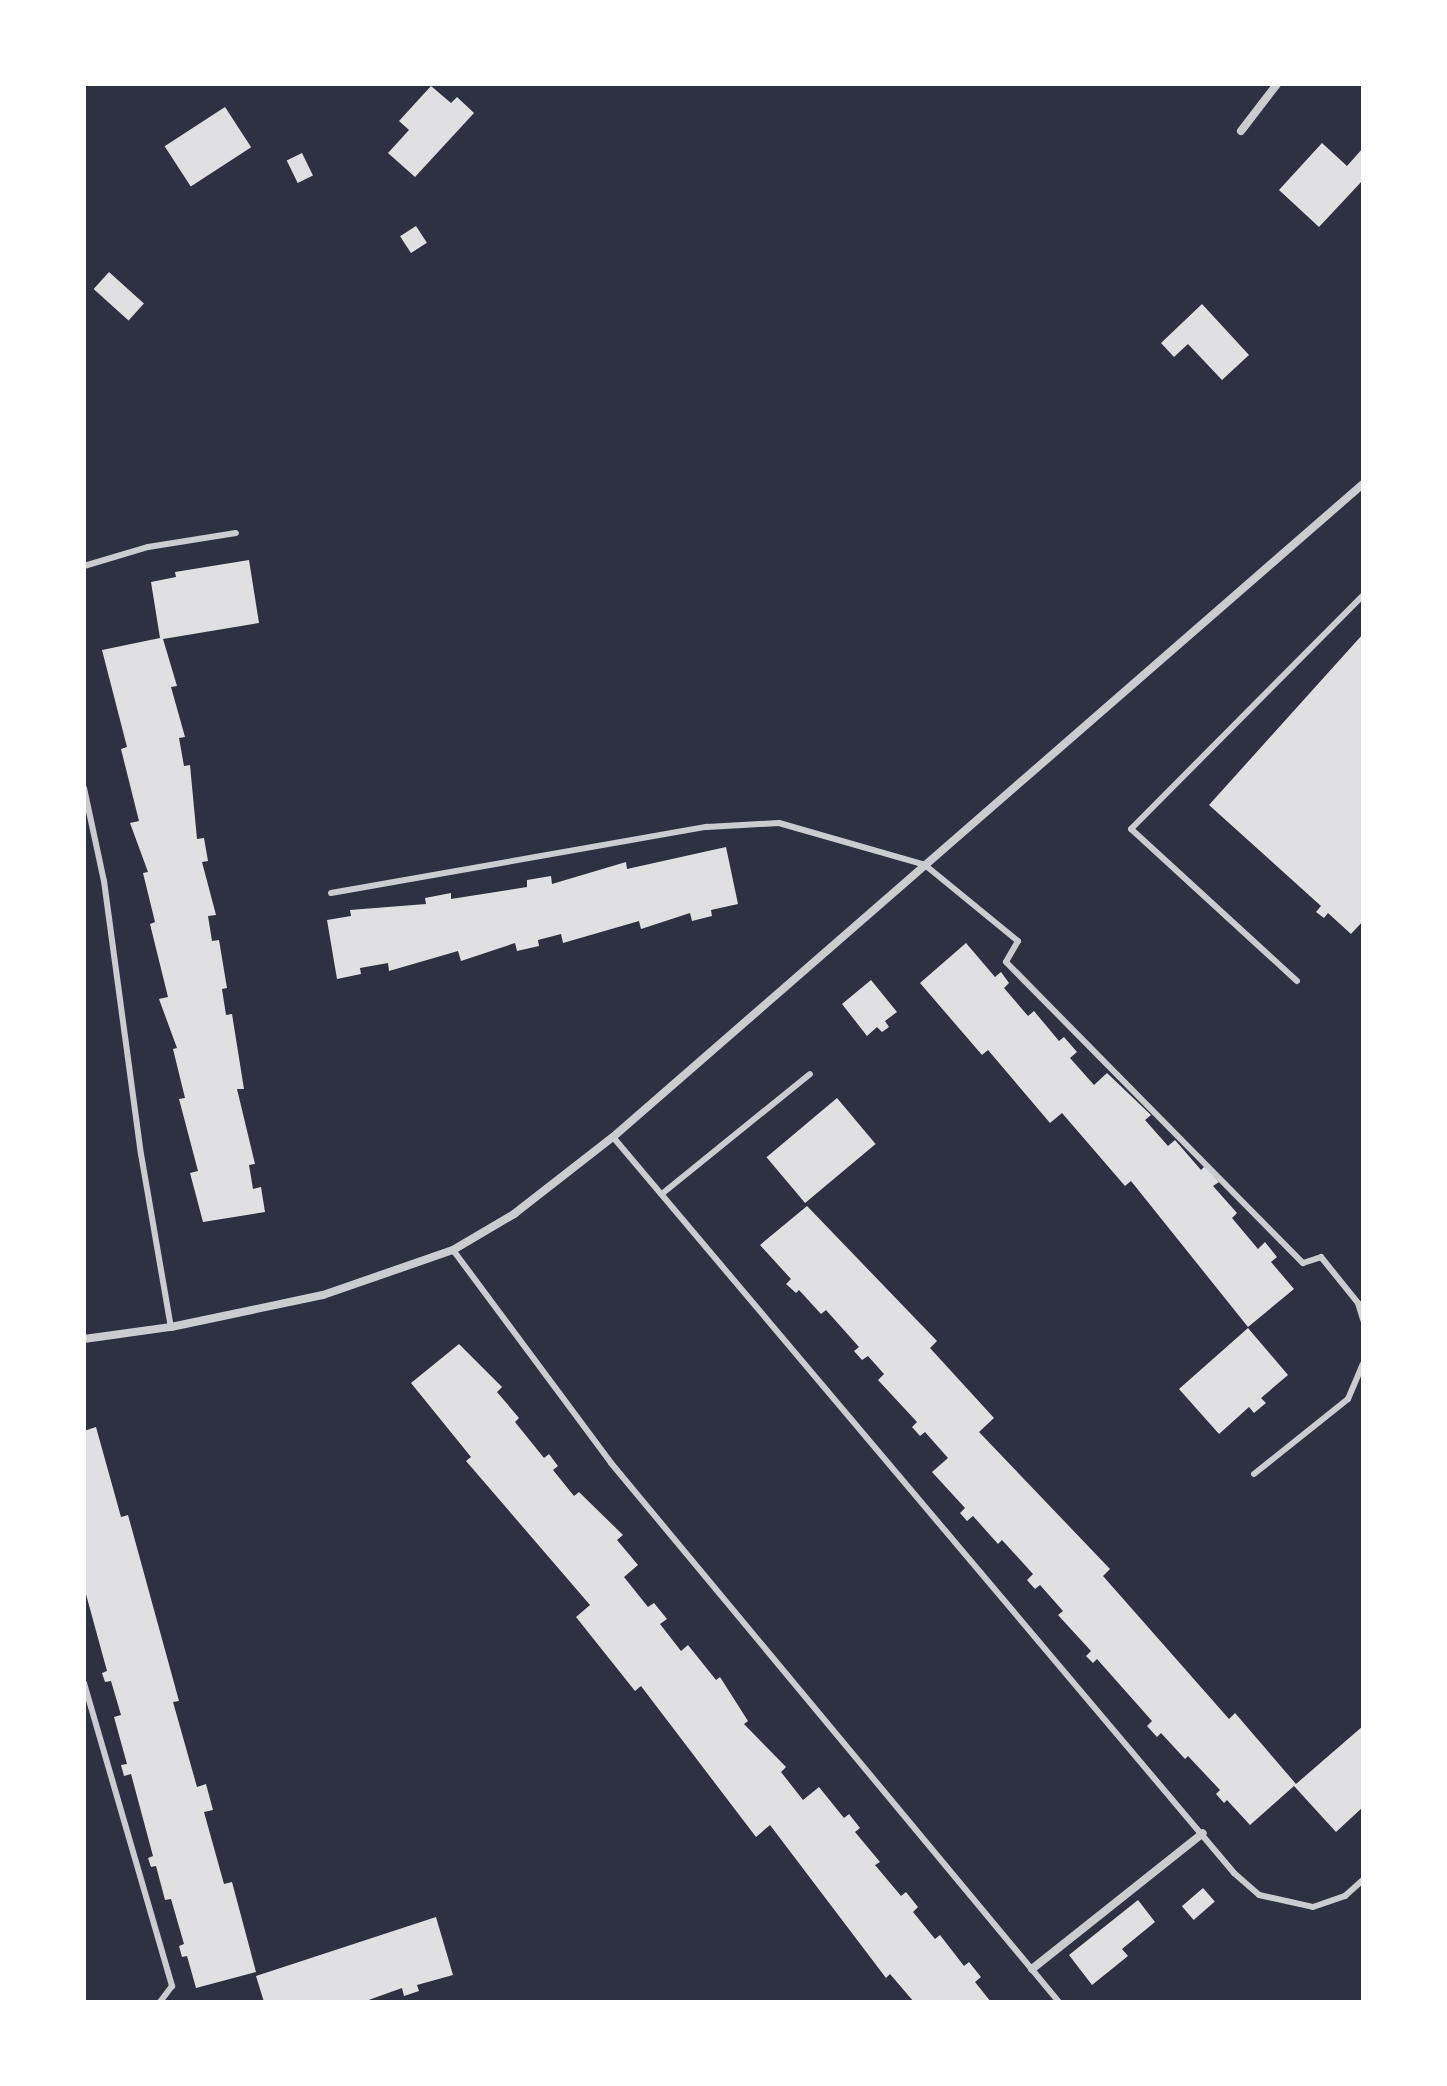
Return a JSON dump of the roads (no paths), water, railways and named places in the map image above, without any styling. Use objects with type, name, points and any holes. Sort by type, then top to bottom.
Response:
[{"type":"street","points":[[1241,131],[1277,84]]},
{"type":"street","points":[[84,1339],[171,1327],[323,1295],[453,1250],[514,1214],[613,1137],[1363,484]]},
{"type":"street","points":[[1032,1969],[1203,1833]]},
{"type":"lane","points":[[84,566],[148,547],[236,533]]},
{"type":"lane","points":[[1297,981],[1131,829],[1363,595]]},
{"type":"lane","points":[[84,788],[104,881],[141,1154],[171,1327]]},
{"type":"lane","points":[[331,893],[707,827],[779,823],[925,865],[1018,941],[1006,962],[1303,1263],[1321,1257],[1358,1303],[1363,1319]]},
{"type":"lane","points":[[663,1193],[810,1074]]},
{"type":"lane","points":[[613,1137],[1203,1833],[1259,1895],[1284,1904],[1313,1907],[1345,1896],[1363,1880]]},
{"type":"lane","points":[[453,1250],[611,1463],[1059,2002]]},
{"type":"lane","points":[[1254,1474],[1348,1399],[1363,1364]]},
{"type":"lane","points":[[84,1683],[172,1986],[160,2002]]}]
